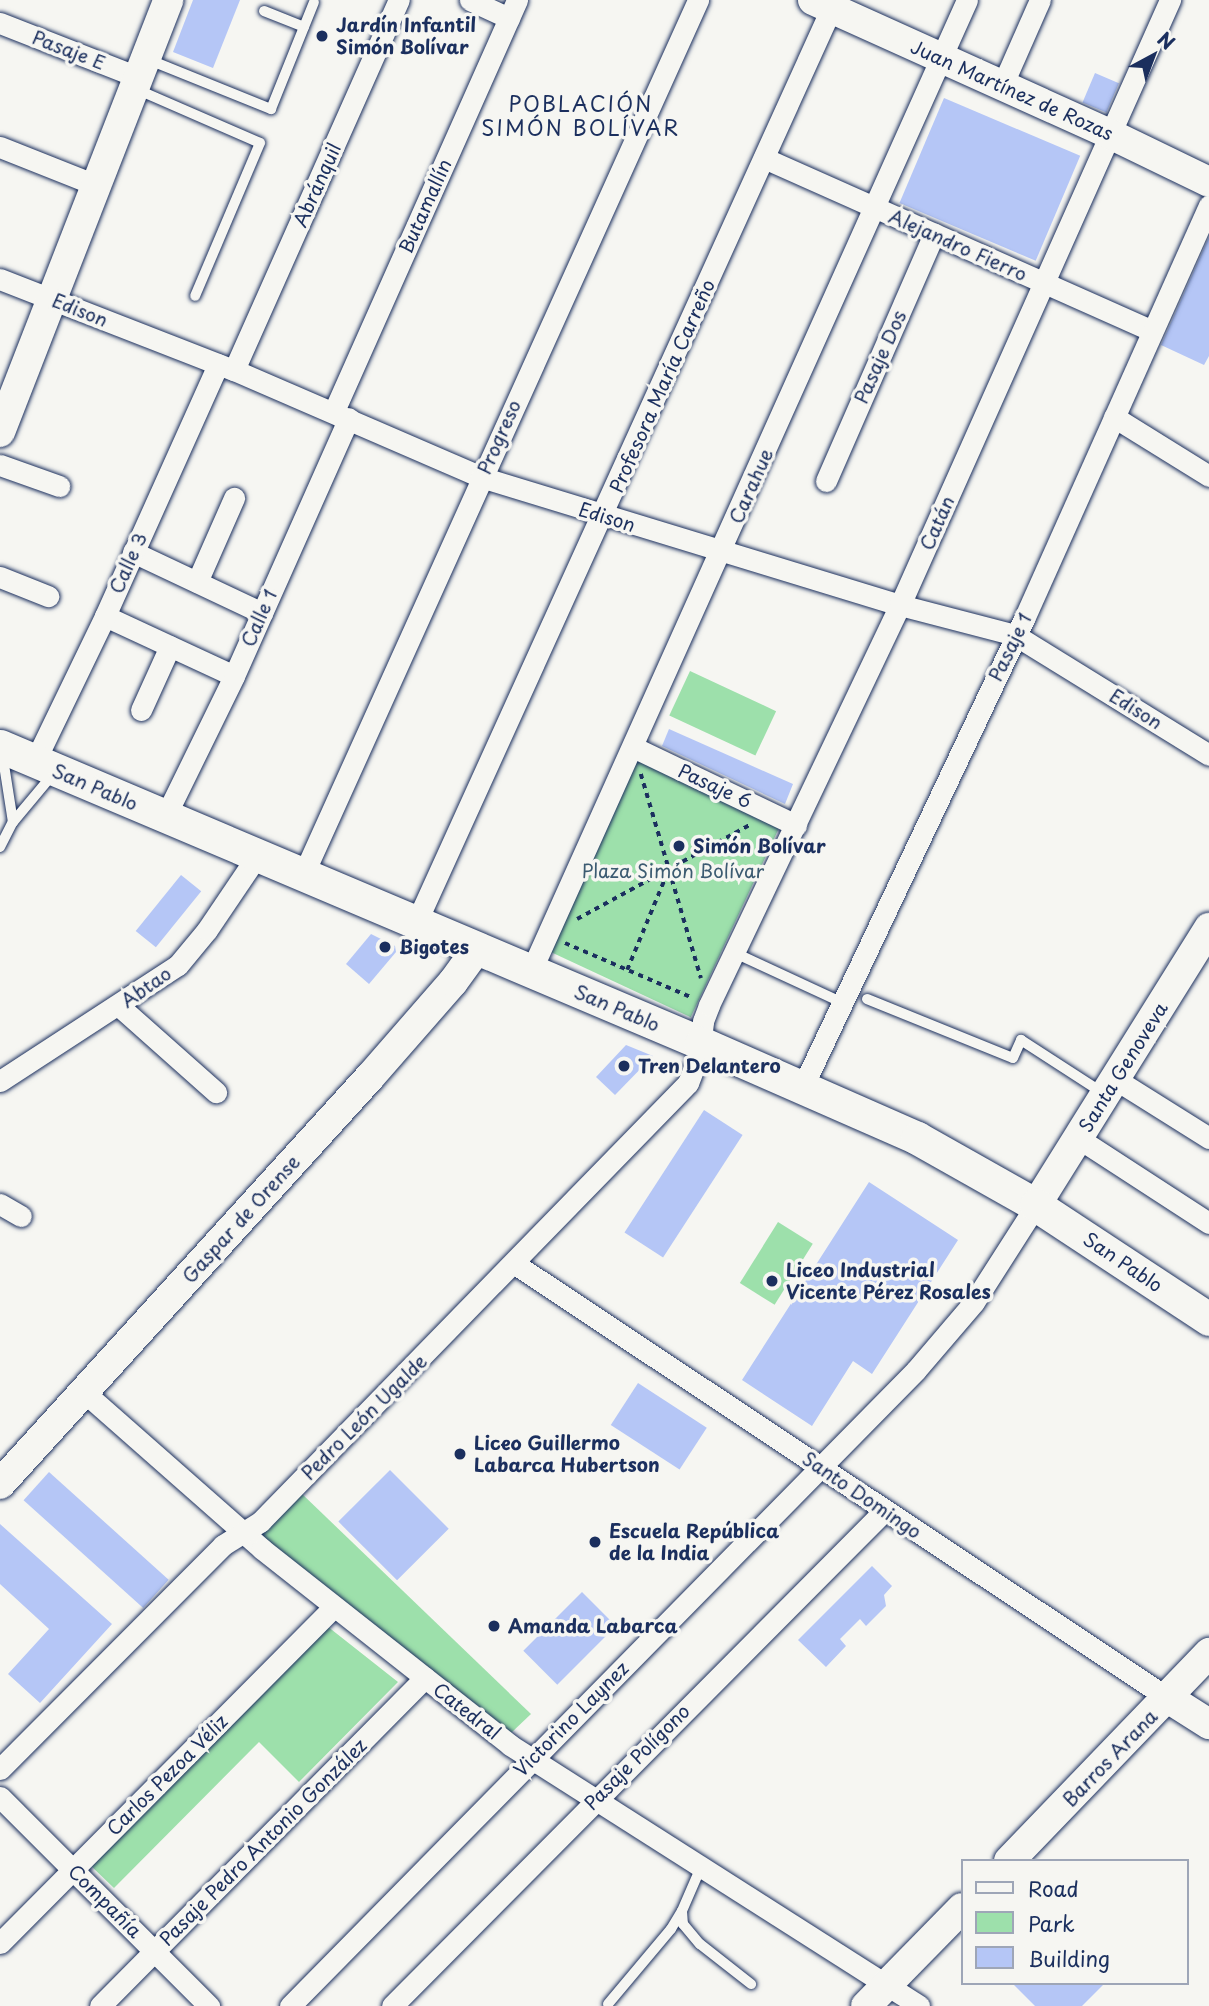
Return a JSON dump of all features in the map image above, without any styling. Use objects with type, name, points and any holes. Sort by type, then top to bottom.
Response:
[{"type":"main road","name":"San Pablo","points":[[0,746],[701,1042],[951,1155],[1036,1205],[1209,1319]]},
{"type":"street","points":[[0,432],[168,0]]},
{"type":"street","name":"Abránquil","points":[[226,367],[399,0]]},
{"type":"street","points":[[470,0],[513,9]]},
{"type":"street","name":"Progreso","points":[[303,875],[698,0]]},
{"type":"street","name":"Carahue","points":[[531,971],[722,552],[967,0]]},
{"type":"street","points":[[1002,86],[1040,0]]},
{"type":"street","name":"Catán","points":[[701,1042],[703,1021],[709,1005],[900,605],[1170,0]]},
{"type":"street","name":"Juan Martínez de Rozas","points":[[827,3],[1209,182]]},
{"type":"street","name":"Profesora María Carreño","points":[[416,923],[764,158],[827,3]]},
{"type":"street","name":"Butamallín","points":[[342,415],[513,9]]},
{"type":"street","name":"Pasaje E","points":[[0,23],[139,74]]},
{"type":"street","points":[[0,147],[96,185]]},
{"type":"street","name":"Alejandro Fierro","points":[[764,158],[1152,331]]},
{"type":"street","name":"Pasaje 1","points":[[803,1086],[1015,635],[1209,205]]},
{"type":"street","name":"Pasaje Dos","points":[[826,481],[934,234]]},
{"type":"street","name":"Edison","points":[[0,279],[226,367],[481,477],[900,605],[1015,635],[1209,755]]},
{"type":"street","name":"Calle 3","points":[[46,766],[133,552],[226,367]]},
{"type":"street","name":"Calle 1","points":[[165,817],[262,613],[342,415]]},
{"type":"street","points":[[1114,417],[1209,476]]},
{"type":"street","points":[[0,464],[59,486]]},
{"type":"street","points":[[197,582],[234,498]]},
{"type":"street","points":[[133,552],[262,613]]},
{"type":"street","points":[[0,577],[48,596]]},
{"type":"street","points":[[105,616],[234,676]]},
{"type":"street","points":[[141,710],[170,646]]},
{"type":"street","name":"Pasaje 6","points":[[633,747],[796,825]]},
{"type":"street","name":"Abtao","points":[[0,1081],[119,1006],[178,965],[207,930],[257,856]]},
{"type":"street","name":"Santa Genoveva","points":[[1036,1205],[1209,928]]},
{"type":"street","name":"Gaspar de Orense","points":[[0,1484],[370,1077],[453,982],[477,949]]},
{"type":"street","points":[[119,1006],[216,1092]]},
{"type":"street","name":"Pedro León Ugalde","points":[[0,1769],[223,1545],[260,1522],[515,1264],[688,1083],[701,1042]]},
{"type":"street","points":[[1110,1086],[1209,1138]]},
{"type":"street","points":[[1079,1138],[1209,1223]]},
{"type":"street","points":[[0,1205],[21,1216]]},
{"type":"street","name":"Victorino Laynez","points":[[289,2006],[820,1467],[958,1323],[1036,1205]]},
{"type":"street","name":"Santo Domingo","points":[[515,1264],[1209,1724]]},
{"type":"street","name":"Catedral","points":[[84,1392],[242,1533],[531,1759],[701,1867],[876,1996],[919,2006]]},
{"type":"street","name":"Pasaje Polígono","points":[[391,2006],[884,1510]]},
{"type":"street","name":"Carlos Pezoa Véliz","points":[[0,1942],[334,1607]]},
{"type":"street","name":"Barros Arana","points":[[1011,1859],[1209,1653]]},
{"type":"street","name":"Pasaje Pedro Antonio González","points":[[100,2006],[425,1678]]},
{"type":"street","name":"Compañía","points":[[0,1797],[209,2006]]},
{"type":"street","points":[[876,1996],[960,1910]]},
{"type":"lane","points":[[139,74],[271,109],[314,2]]},
{"type":"lane","points":[[264,11],[304,27]]},
{"type":"lane","points":[[139,74],[260,143],[195,296]]},
{"type":"lane","points":[[0,746],[13,822]]},
{"type":"lane","points":[[0,847],[46,766]]},
{"type":"lane","points":[[735,953],[841,1002]]},
{"type":"lane","points":[[867,999],[1013,1058],[1021,1040],[1110,1086]]},
{"type":"lane","points":[[608,2004],[671,1929],[701,1867]]},
{"type":"lane","points":[[682,1911],[682,1924],[700,1944],[751,1984]]},
{"type":"path","points":[[633,747],[709,1005]]},
{"type":"path","points":[[547,935],[771,813]]},
{"type":"path","points":[[627,970],[669,869]]},
{"type":"path","points":[[547,935],[709,1005]]},
{"type":"green space","points":[[690,671],[776,711],[755,756],[669,715]]},
{"type":"green space","name":"Plaza Simón Bolívar","points":[[634,758],[780,826],[691,1017],[545,949]]},
{"type":"green space","points":[[778,1222],[813,1244],[775,1305],[740,1283]]},
{"type":"green space","points":[[300,1492],[531,1714],[511,1733],[260,1535]]},
{"type":"green space","points":[[327,1626],[398,1682],[299,1782],[259,1742],[114,1888],[89,1864]]},
{"type":"building","points":[[193,0],[240,0],[213,68],[173,52]]},
{"type":"building","points":[[1095,73],[1119,83],[1106,113],[1082,102]]},
{"type":"building","points":[[944,98],[1080,156],[1036,261],[899,203]]},
{"type":"building","points":[[1209,237],[1209,356],[1204,365],[1161,345]]},
{"type":"building","points":[[669,729],[793,784],[785,804],[662,746]]},
{"type":"building","points":[[181,875],[201,891],[156,947],[136,931]]},
{"type":"building","points":[[371,934],[395,946],[396,952],[369,984],[346,964]]},
{"type":"building","name":"Tren Delantero","points":[[626,1045],[653,1056],[615,1095],[596,1077]]},
{"type":"building","points":[[704,1110],[743,1135],[663,1257],[624,1232]]},
{"type":"building","points":[[869,1182],[958,1240],[872,1374],[853,1361],[812,1426],[742,1380]]},
{"type":"building","points":[[638,1383],[707,1428],[680,1470],[611,1425]]},
{"type":"building","points":[[390,1470],[449,1529],[397,1580],[338,1522]]},
{"type":"building","points":[[49,1472],[169,1580],[143,1608],[24,1500]]},
{"type":"building","points":[[0,1524],[112,1624],[40,1703],[8,1674],[49,1629],[0,1584]]},
{"type":"building","points":[[872,1566],[892,1586],[884,1595],[886,1606],[866,1626],[860,1619],[840,1639],[846,1646],[826,1667],[798,1640]]},
{"type":"building","points":[[582,1592],[616,1626],[557,1685],[523,1651]]},
{"type":"building","points":[[1014,1985],[1103,1985],[1082,2006],[1035,2006]]},
{"type":"place","name":"Jardín Infantil Simón Bolívar","points":[[322,36]]},
{"type":"place","name":"Simón Bolívar","points":[[679,846]]},
{"type":"place","name":"Bigotes","points":[[385,947]]},
{"type":"place","name":"Tren Delantero","points":[[624,1066]]},
{"type":"place","name":"Liceo Industrial Vicente Pérez Rosales","points":[[772,1281]]},
{"type":"place","name":"Liceo Guillermo Labarca Hubertson","points":[[460,1454]]},
{"type":"place","name":"Escuela República de la India","points":[[595,1542]]},
{"type":"place","name":"Amanda Labarca","points":[[494,1626]]},
{"type":"district","name":"POBLACIÓN SIMÓN BOLÍVAR","points":[[581,115]]}]
